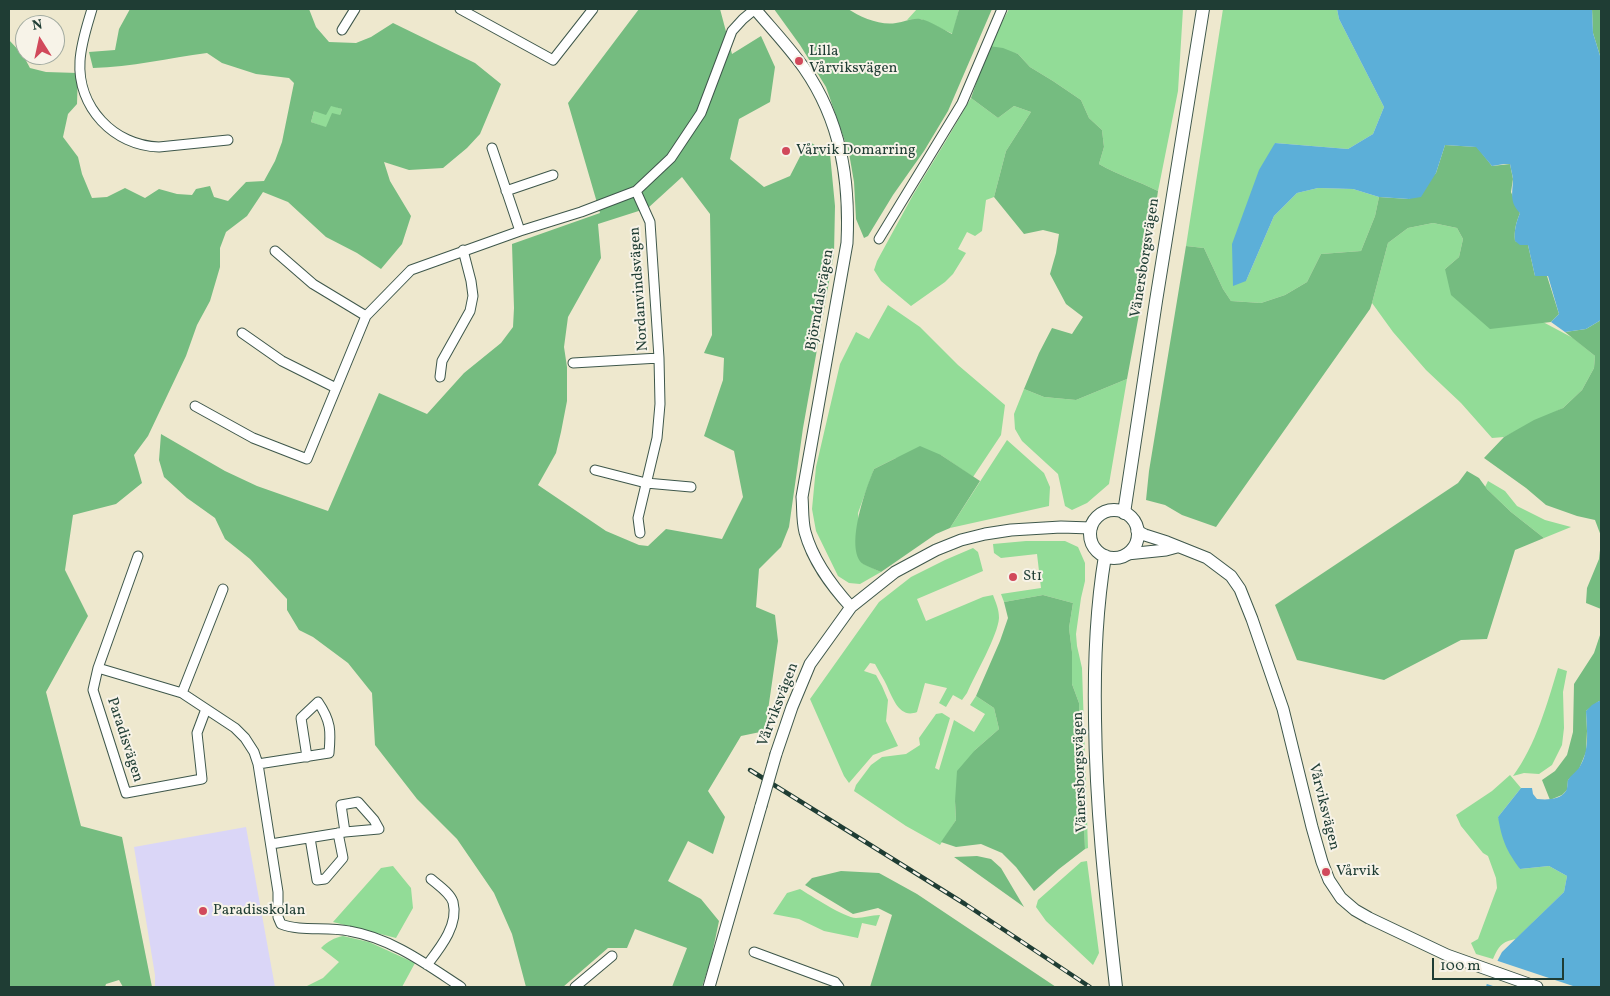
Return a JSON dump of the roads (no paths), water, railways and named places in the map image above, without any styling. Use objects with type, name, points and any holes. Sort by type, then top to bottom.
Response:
[{"type":"main road","name":"Vänersborgsvägen","points":[[1124,513],[1203,9]]},
{"type":"main road","points":[[1110,511],[1124,513],[1133,520],[1137,531],[1136,543],[1127,554],[1116,558],[1105,556],[1098,552],[1093,545],[1091,528],[1095,520],[1102,514],[1110,511]]},
{"type":"main road","name":"Vänersborgsvägen","points":[[1105,556],[1095,639],[1095,741],[1101,854],[1116,987]]},
{"type":"street","points":[[92,9],[82,46],[80,63],[86,97],[94,112],[103,123],[119,136],[148,147],[159,148],[228,140]]},
{"type":"street","points":[[342,30],[355,9]]},
{"type":"street","points":[[460,9],[553,60],[593,9]]},
{"type":"street","points":[[194,406],[253,438],[307,460],[366,316],[411,270],[463,250],[520,230],[581,212],[636,191],[671,158],[701,113],[732,31],[755,9]]},
{"type":"street","name":"Björndalsvägen","points":[[755,9],[804,69],[829,112],[842,154],[847,185],[847,243],[802,497],[805,531],[810,546],[834,588],[851,607]]},
{"type":"street","points":[[880,240],[962,103],[1002,9]]},
{"type":"street","points":[[492,148],[520,230]]},
{"type":"street","points":[[506,190],[553,175]]},
{"type":"street","name":"Nordanvindsvägen","points":[[636,191],[650,222],[659,358],[660,404],[657,438],[638,518],[640,533]]},
{"type":"street","points":[[440,376],[442,361],[470,311],[473,296],[463,250]]},
{"type":"street","points":[[275,251],[314,284],[366,316]]},
{"type":"street","points":[[242,333],[282,361],[336,388]]},
{"type":"street","name":"Nordanvindsvägen","points":[[573,363],[659,358]]},
{"type":"street","points":[[595,470],[646,483],[692,487]]},
{"type":"street","name":"Vårviksvägen","points":[[709,987],[776,754],[792,707],[810,664],[851,607],[903,567],[961,540],[1011,530],[1061,527],[1091,528]]},
{"type":"street","name":"Vårviksvägen","points":[[1137,531],[1196,553],[1231,576],[1240,589],[1276,684],[1324,867],[1333,886],[1346,902],[1354,910],[1369,918],[1447,955],[1537,987]]},
{"type":"street","points":[[1127,554],[1177,547]]},
{"type":"street","name":"Paradisvägen","points":[[138,556],[98,668],[93,690],[126,793],[202,778],[197,732],[206,709]]},
{"type":"street","points":[[182,693],[223,589]]},
{"type":"street","name":"Paradisvägen","points":[[98,668],[182,693],[235,728],[245,738],[254,752],[258,764],[278,892],[278,917],[281,924],[291,928],[326,928],[350,931],[378,938],[428,965],[460,987]]},
{"type":"street","points":[[258,764],[307,757],[329,753],[331,732],[327,715],[318,702],[301,718],[307,757]]},
{"type":"street","points":[[270,844],[342,833],[379,829],[374,820],[358,802],[341,805],[342,833],[343,858],[326,879],[317,880],[310,838]]},
{"type":"street","points":[[428,965],[444,942],[454,920],[453,901],[431,879]]},
{"type":"street","points":[[754,952],[835,982],[839,987]]},
{"type":"street","points":[[575,987],[612,956]]},
{"type":"water","points":[[1337,9],[1592,9],[1593,33],[1601,59],[1601,320],[1586,329],[1565,332],[1551,322],[1559,314],[1548,276],[1535,276],[1528,245],[1520,245],[1515,241],[1520,213],[1512,198],[1513,179],[1510,164],[1492,166],[1476,147],[1445,145],[1436,173],[1421,197],[1409,199],[1379,197],[1353,189],[1318,188],[1297,193],[1274,216],[1246,281],[1233,286],[1232,244],[1259,170],[1275,143],[1348,149],[1373,134],[1384,107],[1339,19]]},
{"type":"water","points":[[1601,701],[1601,987],[1486,987],[1488,979],[1502,952],[1564,892],[1567,876],[1549,866],[1520,869],[1505,844],[1498,817],[1521,788],[1532,788],[1533,794],[1537,799],[1553,799],[1567,790],[1568,780],[1579,768],[1585,755],[1587,741],[1586,711]]},
{"type":"railway","points":[[750,770],[965,904],[1090,987]]},
{"type":"place","name":"Lilla Vårviksvägen","points":[[799,61]]},
{"type":"place","name":"Vårvik Domarring","points":[[786,151]]},
{"type":"place","name":"St1","points":[[1013,577]]},
{"type":"place","name":"Vårvik","points":[[1326,872]]},
{"type":"place","name":"Paradisskolan","points":[[203,911]]}]
